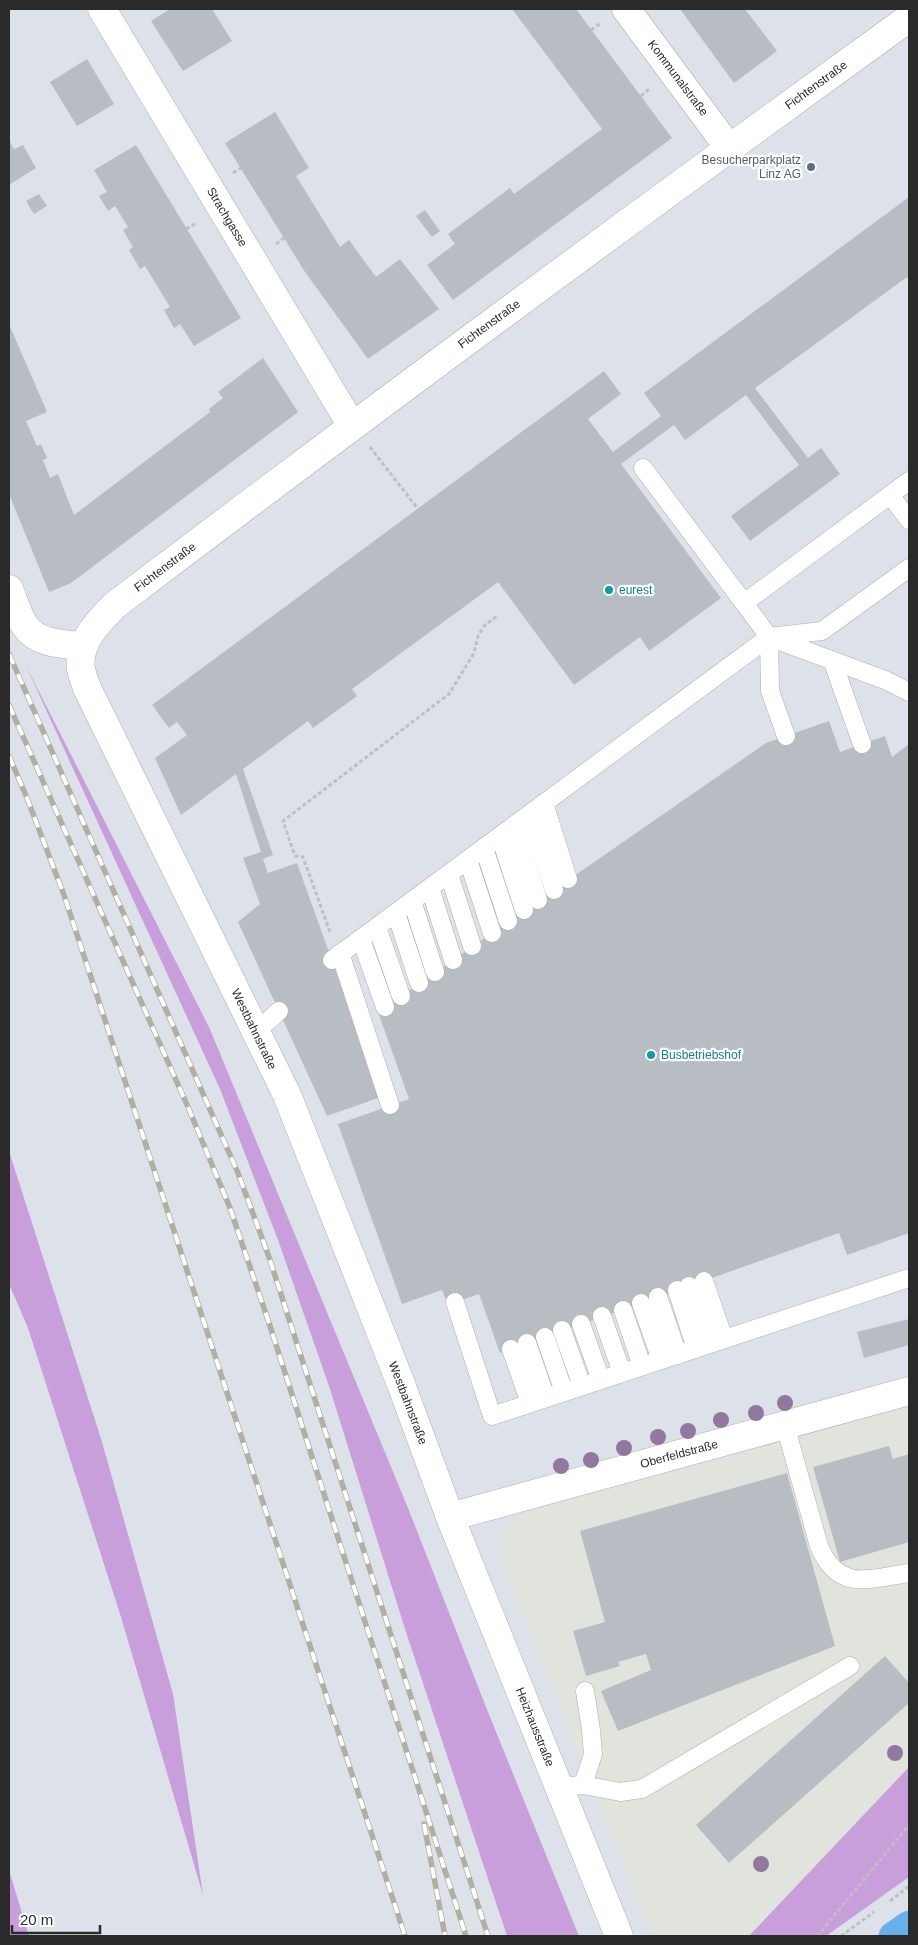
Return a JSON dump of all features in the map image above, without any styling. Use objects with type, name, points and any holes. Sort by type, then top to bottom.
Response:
[{"type":"highway","points":[[893,1936],[909,1925]]},
{"type":"street","name":"Strachgasse","points":[[102,9],[360,435]]},
{"type":"street","name":"Kommunalstraße","points":[[626,9],[729,148]]},
{"type":"street","name":"Fichtenstraße","points":[[83,646],[95,625],[115,605],[360,435],[729,148],[909,18]]},
{"type":"street","points":[[9,589],[25,626],[39,639],[83,646]]},
{"type":"street","name":"Westbahnstraße","points":[[83,646],[81,668],[87,688],[287,1094],[401,1384],[450,1517]]},
{"type":"street","name":"Oberfeldstraße","points":[[450,1517],[909,1391]]},
{"type":"street","name":"Heizhausstraße","points":[[450,1517],[571,1786],[619,1936]]},
{"type":"lane","points":[[643,468],[769,637],[885,680],[909,692]]},
{"type":"lane","points":[[744,603],[909,481]]},
{"type":"lane","points":[[890,495],[909,520]]},
{"type":"lane","points":[[390,1105],[336,957],[769,637],[822,631],[909,568]]},
{"type":"lane","points":[[769,637],[770,692],[786,736]]},
{"type":"lane","points":[[832,660],[862,744]]},
{"type":"lane","points":[[544,803],[568,880]]},
{"type":"lane","points":[[529,814],[554,890]]},
{"type":"lane","points":[[514,825],[538,900]]},
{"type":"lane","points":[[500,836],[524,910]]},
{"type":"lane","points":[[484,848],[508,921]]},
{"type":"lane","points":[[468,860],[492,933]]},
{"type":"lane","points":[[448,874],[472,946]]},
{"type":"lane","points":[[430,888],[453,960]]},
{"type":"lane","points":[[412,901],[435,972]]},
{"type":"lane","points":[[396,913],[419,983]]},
{"type":"lane","points":[[377,927],[401,996]]},
{"type":"lane","points":[[361,938],[385,1007]]},
{"type":"lane","points":[[256,1032],[279,1011]]},
{"type":"lane","points":[[455,1302],[492,1416],[909,1278]]},
{"type":"lane","points":[[710,1344],[690,1285],[710,1344]]},
{"type":"lane","points":[[658,1296],[678,1355]]},
{"type":"lane","points":[[641,1303],[661,1360]]},
{"type":"lane","points":[[623,1310],[642,1366]]},
{"type":"lane","points":[[602,1316],[622,1373]]},
{"type":"lane","points":[[581,1324],[601,1380]]},
{"type":"lane","points":[[562,1330],[582,1386]]},
{"type":"lane","points":[[545,1336],[564,1392]]},
{"type":"lane","points":[[519,1346],[538,1400]]},
{"type":"lane","points":[[785,1425],[819,1546],[826,1562],[838,1574],[858,1580],[909,1574]]},
{"type":"lane","points":[[586,1691],[592,1730],[592,1754],[571,1786],[620,1792],[642,1789],[850,1666]]},
{"type":"path","points":[[360,435],[418,509]]},
{"type":"path","points":[[336,957],[331,937],[303,857],[294,856],[283,821],[450,694],[474,653],[478,636],[484,626],[497,616]]},
{"type":"path","points":[[817,1936],[909,1825]]},
{"type":"shaded area","points":[[26,666],[209,1027],[408,1508],[579,1936],[507,1936],[405,1629],[329,1386],[278,1240],[220,1089]]},
{"type":"shaded area","points":[[9,1151],[102,1442],[173,1694],[203,1895],[121,1617],[28,1328],[9,1284]]},
{"type":"shaded area","points":[[909,1407],[909,1767],[749,1936],[652,1936],[499,1555],[502,1533],[508,1524],[520,1514]]},
{"type":"shaded area","points":[[909,1767],[909,1877],[826,1936],[749,1936]]},
{"type":"shaded area","points":[[9,1870],[29,1936],[9,1936]]},
{"type":"building","points":[[170,9],[212,9],[232,41],[183,71],[151,21]]},
{"type":"building","points":[[512,9],[576,9],[672,138],[453,300],[427,265],[455,244],[448,234],[510,188],[514,194],[602,129]]},
{"type":"building","points":[[680,9],[745,9],[777,51],[734,83]]},
{"type":"building","points":[[87,59],[114,104],[77,126],[50,82]]},
{"type":"building","points":[[275,112],[309,168],[296,176],[340,247],[349,240],[376,277],[400,259],[439,309],[368,359],[305,272],[225,143]]},
{"type":"building","points":[[9,140],[14,149],[23,145],[36,168],[9,185]]},
{"type":"building","points":[[136,145],[241,318],[194,346],[180,324],[174,328],[164,310],[170,307],[145,266],[140,269],[129,250],[133,247],[123,230],[128,227],[115,206],[108,211],[99,196],[107,192],[94,170]]},
{"type":"building","points":[[39,194],[47,206],[34,214],[26,201]]},
{"type":"building","points":[[909,197],[909,280],[907,277],[755,388],[808,458],[821,448],[840,474],[750,541],[731,516],[799,465],[746,395],[685,440],[674,425],[621,464],[721,598],[649,651],[640,637],[574,685],[498,582],[352,689],[357,696],[313,728],[308,721],[243,769],[273,855],[263,859],[268,873],[297,863],[381,1097],[327,1116],[238,922],[260,904],[243,858],[261,852],[236,774],[181,815],[155,758],[187,735],[177,722],[169,728],[152,705],[604,371],[621,394],[588,419],[613,452],[661,416],[644,393]]},
{"type":"building","points":[[425,210],[440,231],[432,237],[416,216]]},
{"type":"building","points":[[9,324],[47,412],[26,421],[37,446],[41,444],[47,458],[43,460],[50,478],[58,474],[74,515],[210,412],[209,409],[223,398],[218,392],[263,358],[298,412],[71,583],[49,592],[9,494]]},
{"type":"building","name":"Busbetriebshof","points":[[829,721],[840,752],[885,736],[892,757],[909,744],[909,1233],[847,1255],[839,1233],[500,1353],[479,1294],[448,1305],[442,1290],[402,1304],[338,1124],[409,1099],[378,1012],[766,743]]},
{"type":"building","points":[[909,1319],[909,1345],[864,1358],[857,1332]]},
{"type":"building","points":[[889,1446],[893,1459],[909,1454],[909,1542],[840,1562],[813,1467]]},
{"type":"building","points":[[787,1473],[835,1646],[618,1731],[601,1691],[651,1670],[646,1654],[618,1662],[620,1666],[586,1676],[573,1631],[605,1622],[580,1531]]},
{"type":"building","points":[[885,1656],[909,1683],[909,1703],[729,1863],[696,1825]]},
{"type":"railway","points":[[9,654],[238,1173],[269,1257],[488,1936]]},
{"type":"railway","points":[[9,705],[188,1107],[230,1208],[269,1323],[466,1936]]},
{"type":"railway","points":[[9,756],[64,895],[405,1936]]},
{"type":"railway","points":[[424,1824],[445,1936]]},
{"type":"place","name":"Besucherparkplatz Linz AG","points":[[811,167]]},
{"type":"place","name":"eurest","points":[[609,590]]},
{"type":"place","name":"Busbetriebshof","points":[[651,1055]]}]
